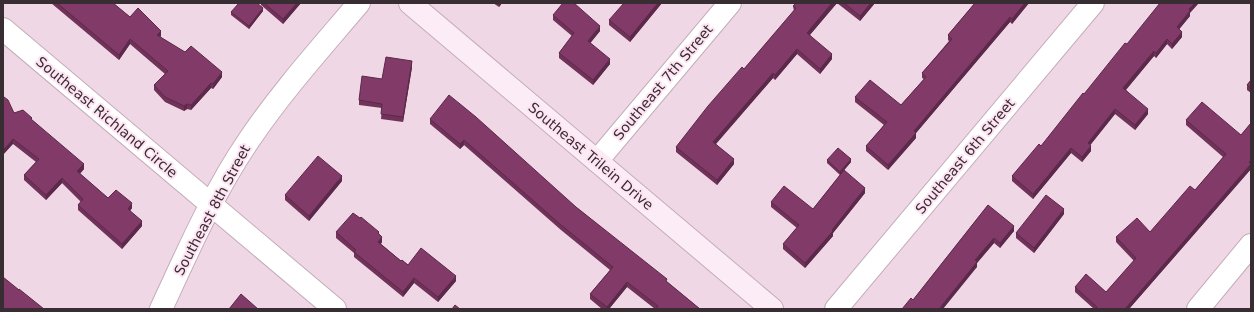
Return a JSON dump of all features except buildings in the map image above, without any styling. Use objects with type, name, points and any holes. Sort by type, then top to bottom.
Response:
[{"type":"street","name":"Southeast 8th Street","points":[[161,309],[181,265],[233,165],[270,110],[292,81],[359,3]]},
{"type":"street","name":"Southeast Trilein Drive","points":[[410,3],[772,309]]},
{"type":"street","name":"Southeast 7th Street","points":[[597,161],[730,3]]},
{"type":"street","name":"Southeast 6th Street","points":[[836,309],[1093,3]]},
{"type":"street","name":"Southeast Richland Circle","points":[[3,29],[335,309]]},
{"type":"street","points":[[1198,309],[1251,245]]}]
